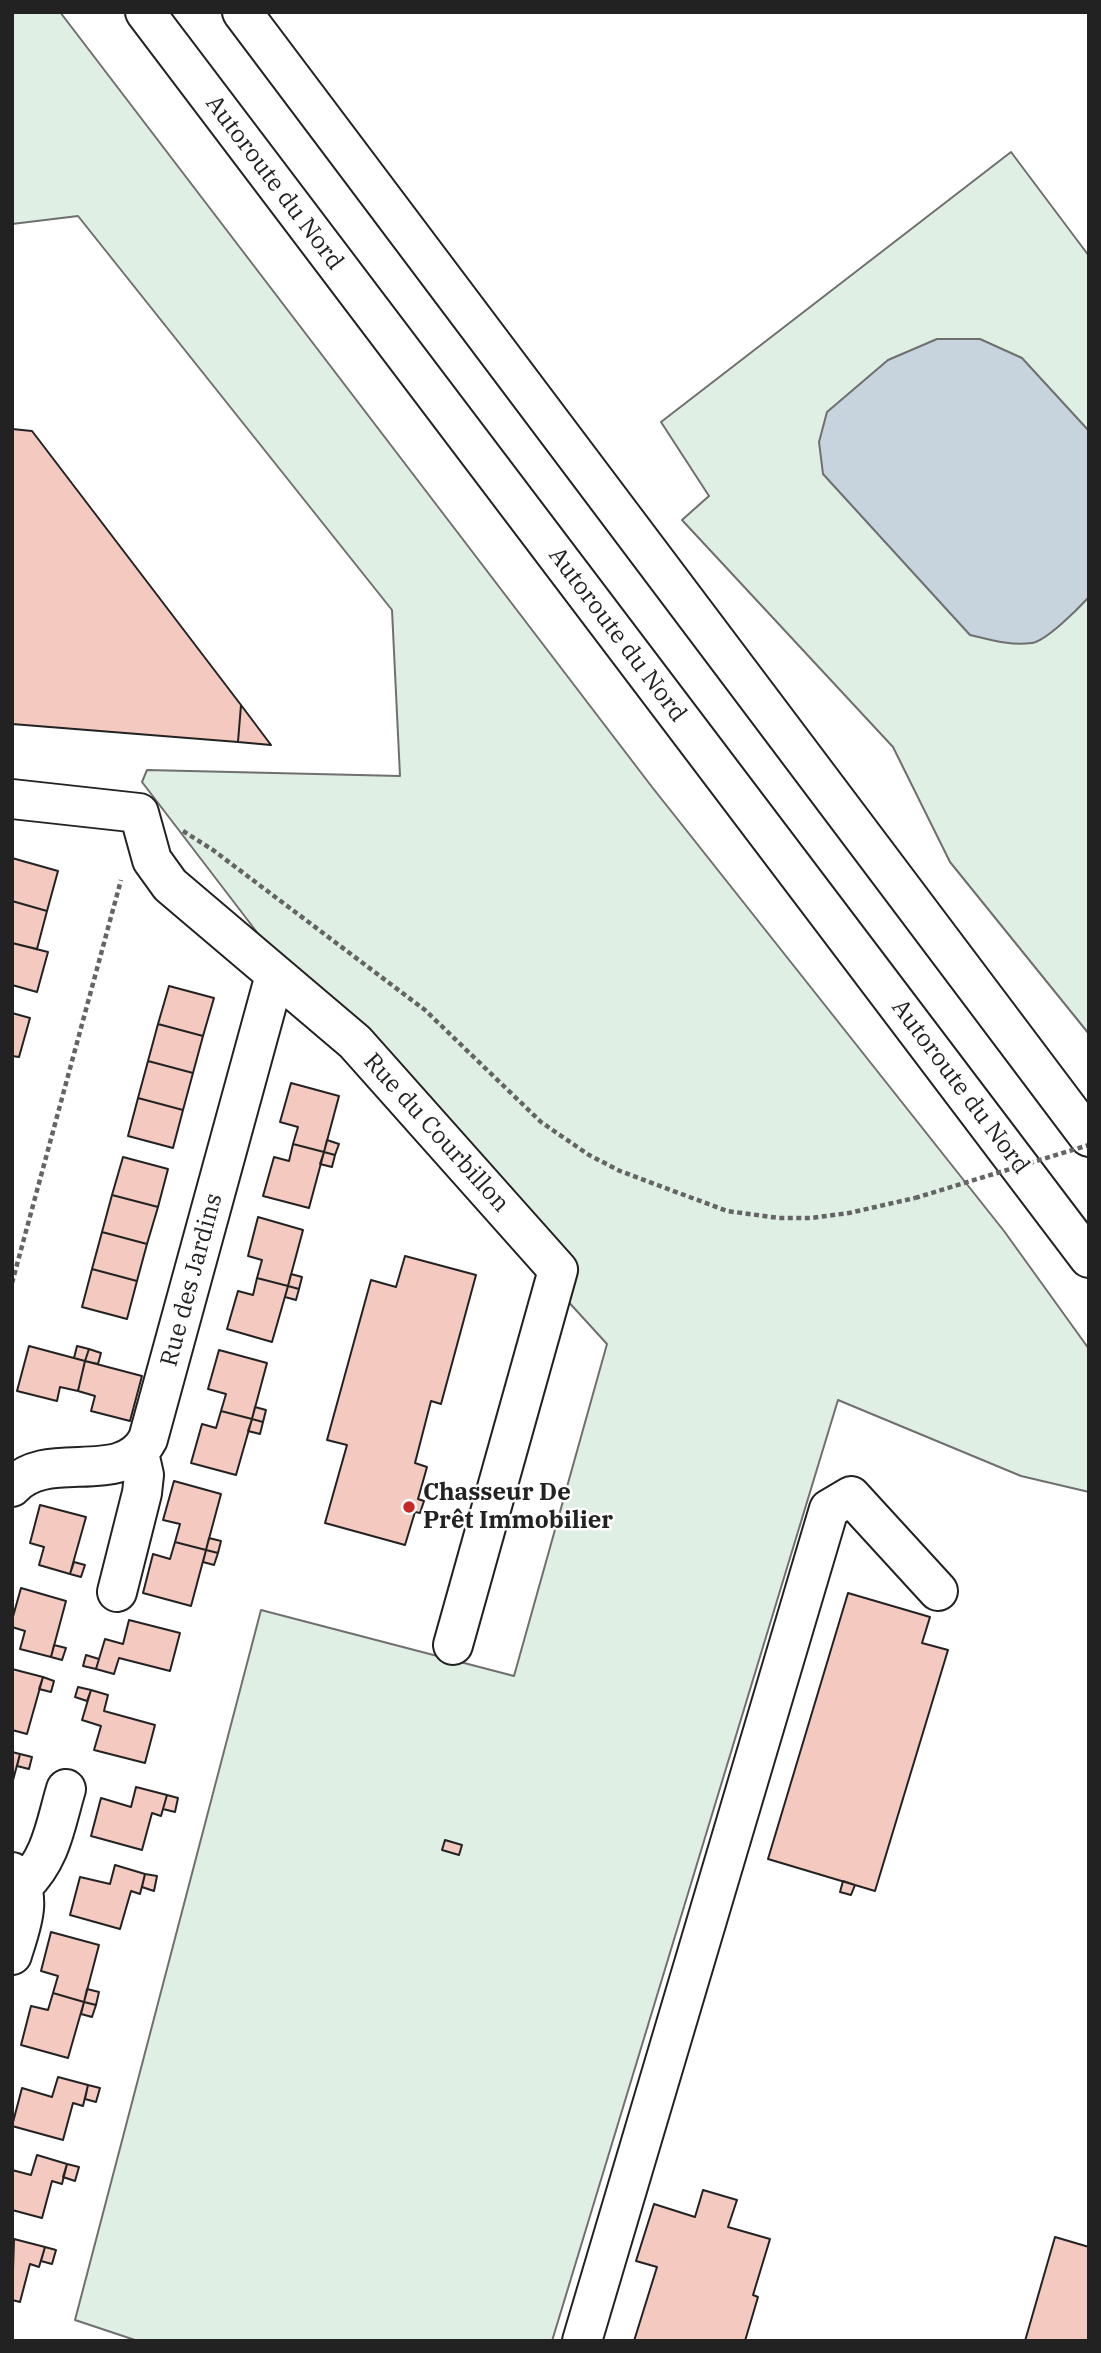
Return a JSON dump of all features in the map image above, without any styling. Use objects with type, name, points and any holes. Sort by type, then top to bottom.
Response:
[{"type":"main road","name":"Autoroute du Nord","points":[[145,12],[1089,1258]]},
{"type":"main road","points":[[242,12],[1089,1137]]},
{"type":"main road","points":[[12,799],[139,813]]},
{"type":"main road","name":"Rue du Courbillon","points":[[139,813],[152,860],[170,885],[355,1042],[558,1270],[453,1645]]},
{"type":"main road","name":"Rue des Jardins","points":[[139,1453],[152,1429],[275,975]]},
{"type":"main road","points":[[12,1487],[23,1477],[38,1470],[115,1463],[139,1453],[144,1475],[142,1493],[117,1592]]},
{"type":"main road","points":[[582,2341],[829,1508],[851,1496],[938,1591]]},
{"type":"main road","points":[[12,1955],[24,1911],[18,1879],[37,1872],[47,1856],[66,1789]]},
{"type":"path","points":[[139,813],[172,825],[213,850],[425,1010],[541,1122],[589,1155],[620,1171],[727,1211],[779,1218],[811,1218],[849,1213],[915,1198],[1089,1145]]},
{"type":"path","points":[[12,1283],[121,880]]},
{"type":"green space","points":[[12,12],[60,12],[652,787],[1004,1231],[1089,1349],[1089,1492],[1021,1476],[838,1400],[552,2341],[138,2341],[75,2320],[261,1610],[514,1676],[607,1344],[393,1110],[142,782],[147,770],[400,776],[392,610],[78,216],[12,224]]},
{"type":"green space","points":[[1011,152],[1089,256],[1089,1034],[950,862],[893,747],[682,520],[709,496],[661,422]]},
{"type":"shaded area","points":[[937,339],[980,339],[1022,358],[1089,431],[1089,597],[1053,631],[1032,643],[993,641],[970,635],[823,474],[819,442],[827,412],[888,360]]},
{"type":"building","points":[[12,429],[32,431],[241,705],[238,742],[12,724]]},
{"type":"building","points":[[241,705],[271,745],[238,742]]},
{"type":"building","points":[[12,858],[58,871],[47,911],[12,901]]},
{"type":"building","points":[[12,901],[47,911],[37,949],[12,943]]},
{"type":"building","points":[[12,943],[48,952],[37,992],[12,985]]},
{"type":"building","points":[[169,986],[214,998],[203,1036],[158,1024]]},
{"type":"building","points":[[12,1013],[30,1018],[19,1057],[12,1056]]},
{"type":"building","points":[[158,1024],[203,1036],[193,1073],[148,1061]]},
{"type":"building","points":[[148,1061],[193,1073],[183,1110],[138,1098]]},
{"type":"building","points":[[291,1083],[339,1096],[324,1152],[293,1144],[298,1127],[280,1122]]},
{"type":"building","points":[[138,1098],[183,1110],[173,1148],[128,1136]]},
{"type":"building","points":[[327,1140],[339,1144],[335,1155],[324,1152]]},
{"type":"building","points":[[293,1144],[324,1152],[309,1208],[263,1196],[274,1157],[289,1161]]},
{"type":"building","points":[[324,1152],[335,1155],[332,1167],[320,1164]]},
{"type":"building","points":[[123,1157],[168,1169],[158,1207],[112,1195]]},
{"type":"building","points":[[112,1195],[158,1207],[147,1244],[102,1232]]},
{"type":"building","points":[[258,1217],[303,1230],[288,1286],[257,1278],[262,1260],[248,1256]]},
{"type":"building","points":[[102,1232],[147,1244],[137,1281],[92,1269]]},
{"type":"building","points":[[405,1256],[476,1275],[441,1404],[431,1401],[415,1463],[427,1467],[418,1499],[424,1501],[420,1513],[415,1512],[405,1545],[325,1523],[347,1445],[327,1440],[371,1280],[396,1287]]},
{"type":"building","points":[[92,1269],[137,1281],[127,1319],[82,1307]]},
{"type":"building","points":[[291,1274],[302,1277],[299,1289],[288,1286]]},
{"type":"building","points":[[257,1278],[288,1286],[272,1342],[227,1329],[238,1291],[253,1295]]},
{"type":"building","points":[[288,1286],[299,1289],[296,1300],[285,1297]]},
{"type":"building","points":[[29,1346],[85,1361],[78,1391],[60,1387],[57,1401],[17,1391]]},
{"type":"building","points":[[77,1346],[89,1349],[85,1361],[74,1358]]},
{"type":"building","points":[[89,1349],[101,1353],[98,1364],[85,1361]]},
{"type":"building","points":[[219,1350],[267,1363],[252,1419],[221,1411],[226,1394],[208,1389]]},
{"type":"building","points":[[85,1361],[142,1376],[130,1421],[91,1411],[95,1396],[78,1391]]},
{"type":"building","points":[[255,1407],[266,1410],[263,1422],[252,1419]]},
{"type":"building","points":[[221,1411],[252,1419],[236,1475],[191,1463],[202,1424],[216,1428]]},
{"type":"building","points":[[252,1419],[263,1422],[260,1434],[248,1431]]},
{"type":"building","points":[[174,1481],[221,1494],[206,1550],[175,1542],[180,1524],[163,1520]]},
{"type":"building","points":[[40,1505],[86,1517],[70,1574],[39,1565],[44,1547],[30,1543]]},
{"type":"building","points":[[209,1538],[221,1541],[218,1553],[206,1550]]},
{"type":"building","points":[[175,1542],[206,1550],[191,1606],[143,1593],[153,1554],[170,1559]]},
{"type":"building","points":[[206,1550],[218,1553],[214,1565],[203,1562]]},
{"type":"building","points":[[74,1562],[85,1565],[81,1577],[70,1574]]},
{"type":"building","points":[[21,1588],[66,1601],[51,1657],[20,1649],[25,1631],[12,1627],[12,1620]]},
{"type":"building","points":[[848,1593],[930,1617],[922,1643],[948,1650],[875,1891],[768,1859]]},
{"type":"building","points":[[129,1620],[180,1633],[170,1671],[119,1658],[114,1674],[96,1669],[105,1639],[123,1644]]},
{"type":"building","points":[[54,1645],[66,1648],[62,1660],[51,1657]]},
{"type":"building","points":[[86,1655],[99,1659],[96,1669],[83,1666]]},
{"type":"building","points":[[12,1669],[43,1677],[27,1734],[12,1730]]},
{"type":"building","points":[[43,1677],[54,1681],[51,1692],[39,1689]]},
{"type":"building","points":[[78,1687],[91,1690],[87,1701],[75,1697]]},
{"type":"building","points":[[91,1690],[108,1695],[104,1711],[155,1725],[145,1763],[94,1750],[101,1726],[82,1720]]},
{"type":"building","points":[[12,1752],[20,1754],[12,1784]]},
{"type":"building","points":[[20,1754],[32,1757],[29,1769],[17,1766]]},
{"type":"building","points":[[136,1787],[167,1795],[161,1816],[152,1813],[142,1850],[91,1836],[101,1798],[131,1807]]},
{"type":"building","points":[[167,1795],[178,1798],[175,1812],[163,1809]]},
{"type":"building","points":[[445,1840],[462,1845],[459,1855],[442,1850]]},
{"type":"building","points":[[115,1865],[145,1874],[140,1894],[131,1891],[120,1929],[70,1915],[80,1877],[110,1884]]},
{"type":"building","points":[[145,1874],[157,1876],[154,1891],[142,1887]]},
{"type":"building","points":[[843,1881],[855,1885],[851,1895],[840,1892]]},
{"type":"building","points":[[51,1932],[99,1945],[84,2002],[53,1993],[58,1976],[41,1971]]},
{"type":"building","points":[[87,1989],[99,1992],[96,2005],[84,2002]]},
{"type":"building","points":[[53,1993],[84,2002],[68,2058],[21,2045],[31,2006],[48,2010]]},
{"type":"building","points":[[84,2002],[96,2005],[92,2017],[81,2014]]},
{"type":"building","points":[[58,2077],[88,2085],[83,2106],[73,2103],[63,2140],[12,2126],[22,2088],[52,2097]]},
{"type":"building","points":[[88,2085],[100,2088],[96,2102],[85,2099]]},
{"type":"building","points":[[37,2155],[67,2164],[62,2184],[52,2181],[42,2218],[12,2210],[12,2170],[31,2175]]},
{"type":"building","points":[[67,2164],[79,2167],[75,2181],[63,2177]]},
{"type":"building","points":[[703,2190],[737,2200],[728,2227],[770,2239],[753,2295],[758,2297],[745,2341],[634,2341],[657,2267],[636,2261],[654,2204],[695,2217]]},
{"type":"building","points":[[1055,2237],[1089,2247],[1089,2341],[1025,2341]]},
{"type":"building","points":[[14,2239],[45,2247],[39,2267],[30,2264],[20,2302],[12,2300]]},
{"type":"building","points":[[45,2247],[56,2250],[52,2264],[41,2261]]},
{"type":"place","name":"Chasseur De Prêt Immobilier","points":[[409,1507]]}]
